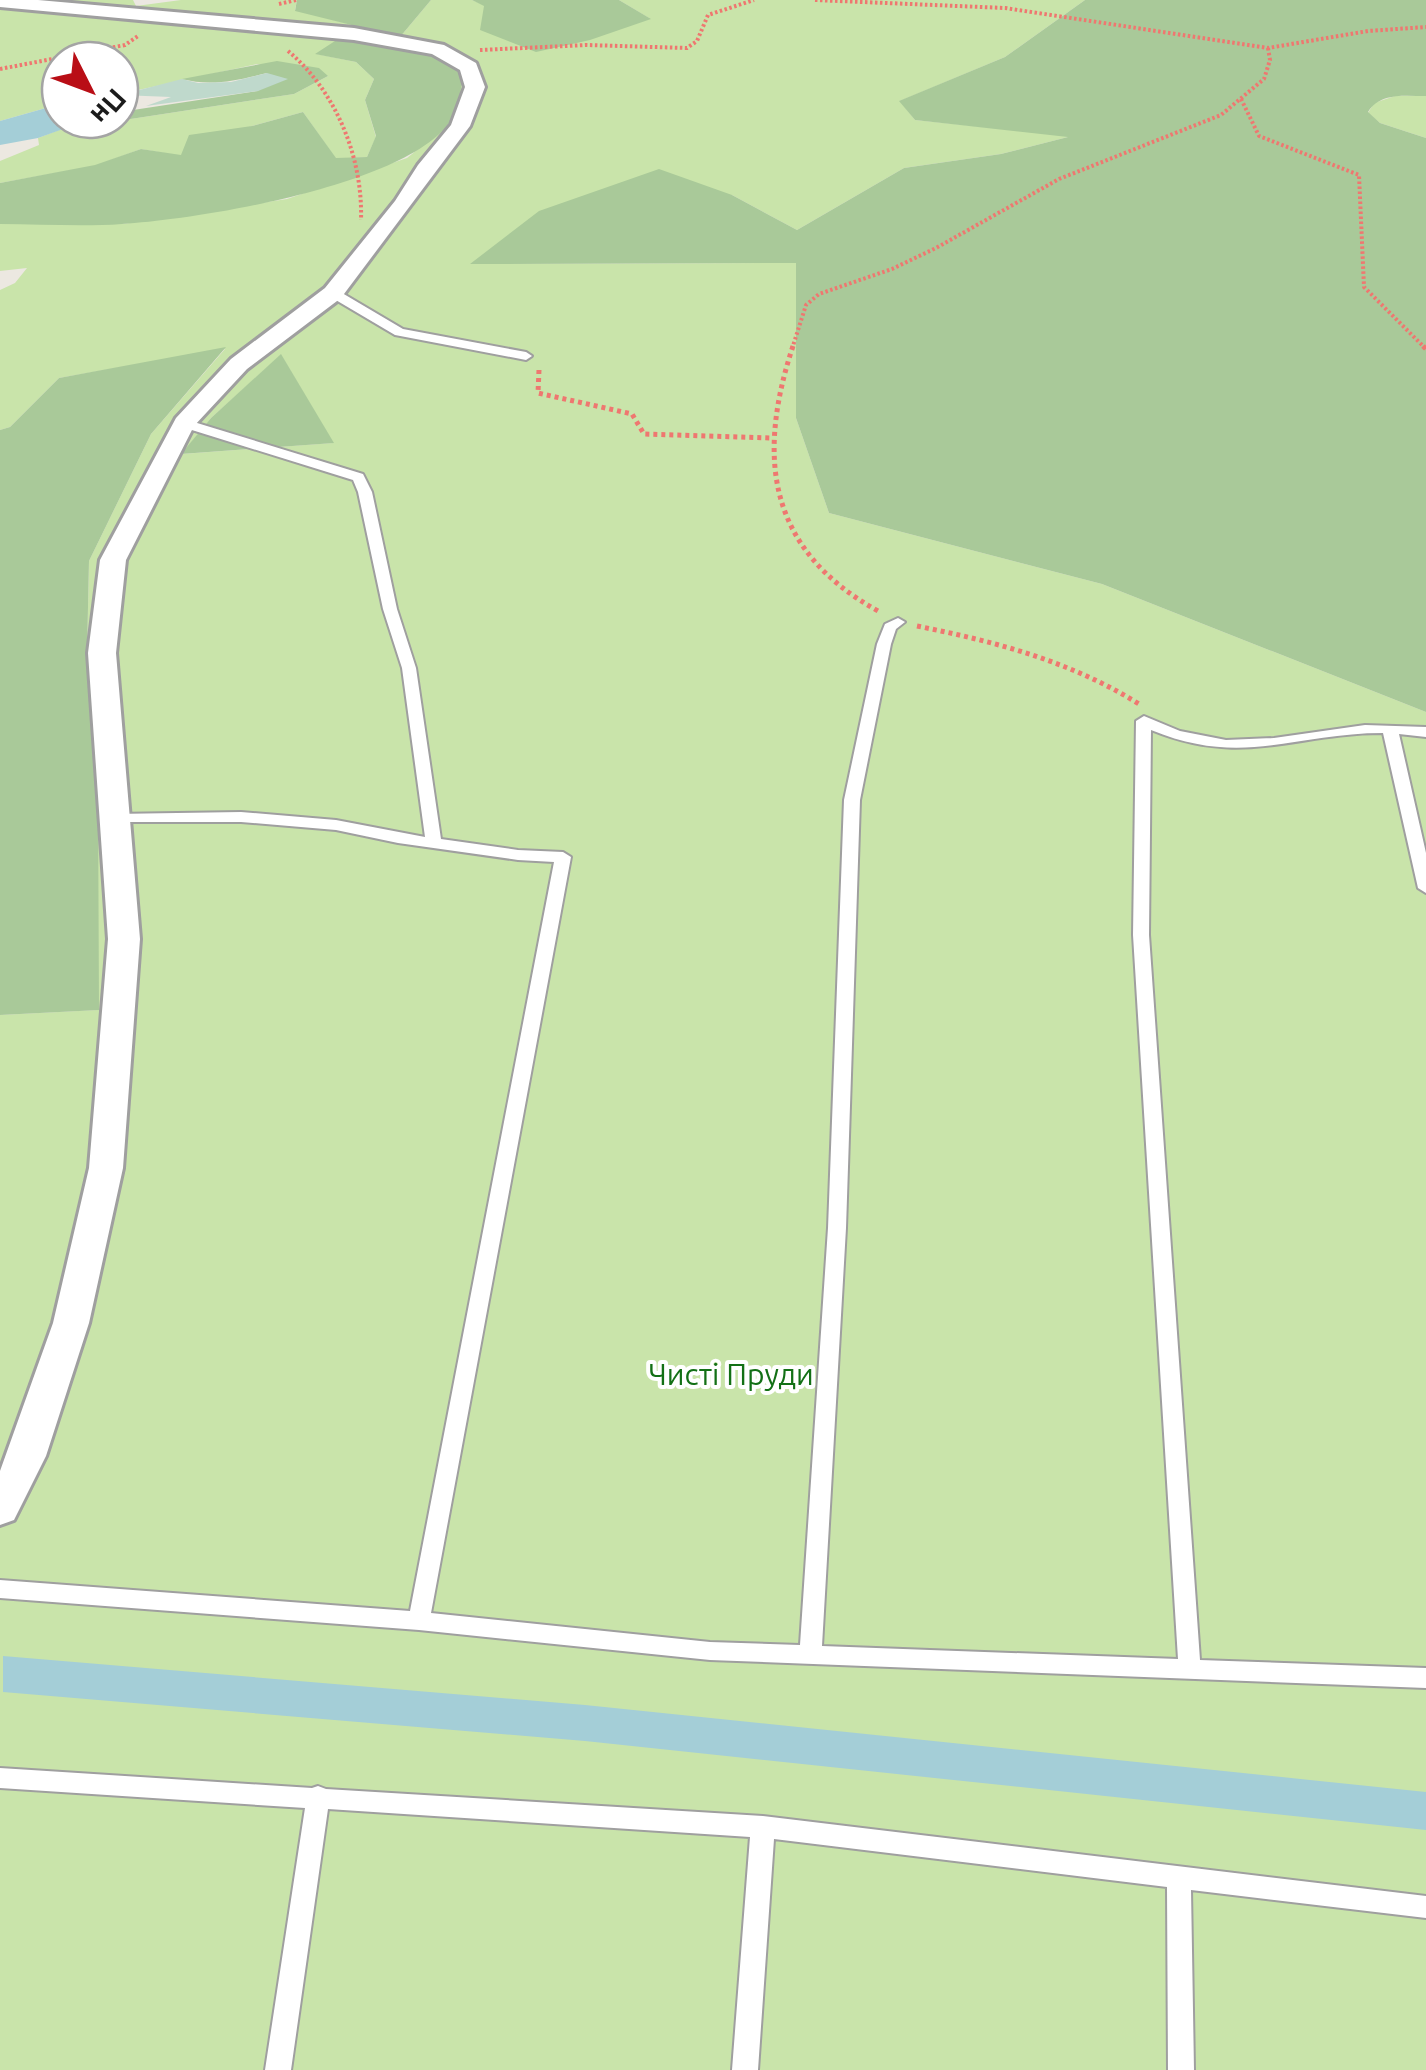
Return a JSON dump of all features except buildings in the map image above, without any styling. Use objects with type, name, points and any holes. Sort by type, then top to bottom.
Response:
[{"type":"street","points":[[0,2],[354,34],[437,49],[469,66],[475,87],[460,126],[364,259],[332,293],[239,364],[184,423],[113,560],[102,653],[124,939],[106,1168],[72,1323],[27,1456],[0,1509]]},
{"type":"lane","points":[[332,293],[399,332],[526,356]]},
{"type":"lane","points":[[184,423],[358,476],[366,492],[390,609],[408,668],[434,843]]},
{"type":"lane","points":[[810,1654],[837,1228],[852,800],[884,644],[890,627],[898,622]]},
{"type":"lane","points":[[1190,1670],[1141,935],[1144,721],[1198,740],[1250,747],[1360,729],[1426,732]]},
{"type":"lane","points":[[1390,730],[1426,888]]},
{"type":"lane","points":[[114,819],[240,818],[336,825],[518,855],[564,856],[419,1622]]},
{"type":"lane","points":[[0,1589],[419,1622],[710,1651],[1426,1678]]},
{"type":"lane","points":[[0,1778],[763,1827],[1426,1906]]},
{"type":"lane","points":[[278,2070],[318,1796]]},
{"type":"lane","points":[[745,2070],[763,1827]]},
{"type":"lane","points":[[1179,1877],[1182,2070]]},
{"type":"path","points":[[451,57],[506,47],[652,44],[673,51],[698,41],[708,15],[754,0]]},
{"type":"path","points":[[815,0],[1005,8],[1268,48],[1368,31],[1426,27]]},
{"type":"path","points":[[0,69],[125,45],[161,19]]},
{"type":"path","points":[[279,47],[296,54],[310,70],[333,104],[340,132],[354,152],[362,184],[364,259]]},
{"type":"path","points":[[1144,721],[1141,705],[1113,686],[1026,650],[898,622],[858,600],[818,566],[793,537],[782,510],[774,438],[778,394],[806,305],[818,294],[906,262],[1059,178],[1221,114],[1264,79],[1270,60],[1268,48]]},
{"type":"path","points":[[1241,99],[1259,136],[1359,175],[1364,287],[1426,349]]},
{"type":"path","points":[[526,356],[539,363],[538,393],[632,414],[644,434],[774,438]]},
{"type":"green space","name":"Чисті Пруди","points":[[0,0],[133,0],[136,6],[181,0],[297,0],[295,10],[400,37],[431,0],[472,0],[484,5],[649,18],[619,0],[1085,0],[1005,57],[900,101],[915,120],[1072,136],[1001,154],[904,168],[797,230],[732,195],[472,264],[797,263],[796,418],[829,513],[1102,584],[1426,712],[1426,2070],[0,2070],[0,1015],[98,1010],[87,654],[89,561],[151,434],[225,349],[59,378],[10,427],[0,430],[0,290],[15,283],[27,268],[0,271],[0,224],[123,224],[287,199],[407,158],[447,126],[463,69],[317,54],[356,62],[374,79],[365,100],[376,137],[367,157],[336,159],[303,112],[252,126],[181,156],[141,149],[95,166],[0,183],[0,161],[39,145],[40,137],[140,140],[140,118],[294,94],[328,76],[257,64],[140,90],[140,40],[40,40],[40,110],[0,121]],"holes":[[[281,355],[333,443],[182,454],[211,418]]]},
{"type":"green space","points":[[297,0],[431,0],[400,37],[295,11]]},
{"type":"green space","points":[[472,0],[619,0],[651,19],[590,40],[536,52],[480,30],[484,6]]},
{"type":"green space","points":[[1085,0],[1426,0],[1426,96],[1386,98],[1368,112],[1380,123],[1426,138],[1426,712],[1102,584],[829,513],[796,418],[796,263],[470,264],[539,211],[659,169],[732,195],[797,230],[904,168],[1001,154],[1068,137],[915,120],[899,101],[1005,57]]},
{"type":"green space","points":[[335,41],[401,48],[463,68],[457,106],[447,126],[422,148],[386,166],[295,196],[246,207],[122,224],[0,224],[0,183],[95,165],[141,149],[181,155],[189,135],[252,126],[303,112],[336,158],[367,157],[376,136],[365,100],[374,79],[356,62],[315,54]]},
{"type":"green space","points":[[277,61],[319,68],[328,76],[294,94],[140,118],[140,109],[258,91],[267,73],[214,82],[182,79]]},
{"type":"green space","points":[[267,73],[288,79],[258,91],[146,106],[171,97],[140,96],[140,90],[182,79],[198,83],[231,82]]},
{"type":"green space","points":[[1395,96],[1426,96],[1426,138],[1380,123],[1368,113],[1374,103]]},
{"type":"green space","points":[[226,347],[151,434],[89,561],[87,654],[98,792],[99,1010],[0,1015],[0,430],[10,427],[59,378]]},
{"type":"green space","points":[[281,354],[334,443],[181,454],[211,418]]},
{"type":"water","points":[[40,110],[40,137],[0,145],[0,121]]},
{"type":"waterway","points":[[3,1674],[585,1723],[1426,1811]]}]
